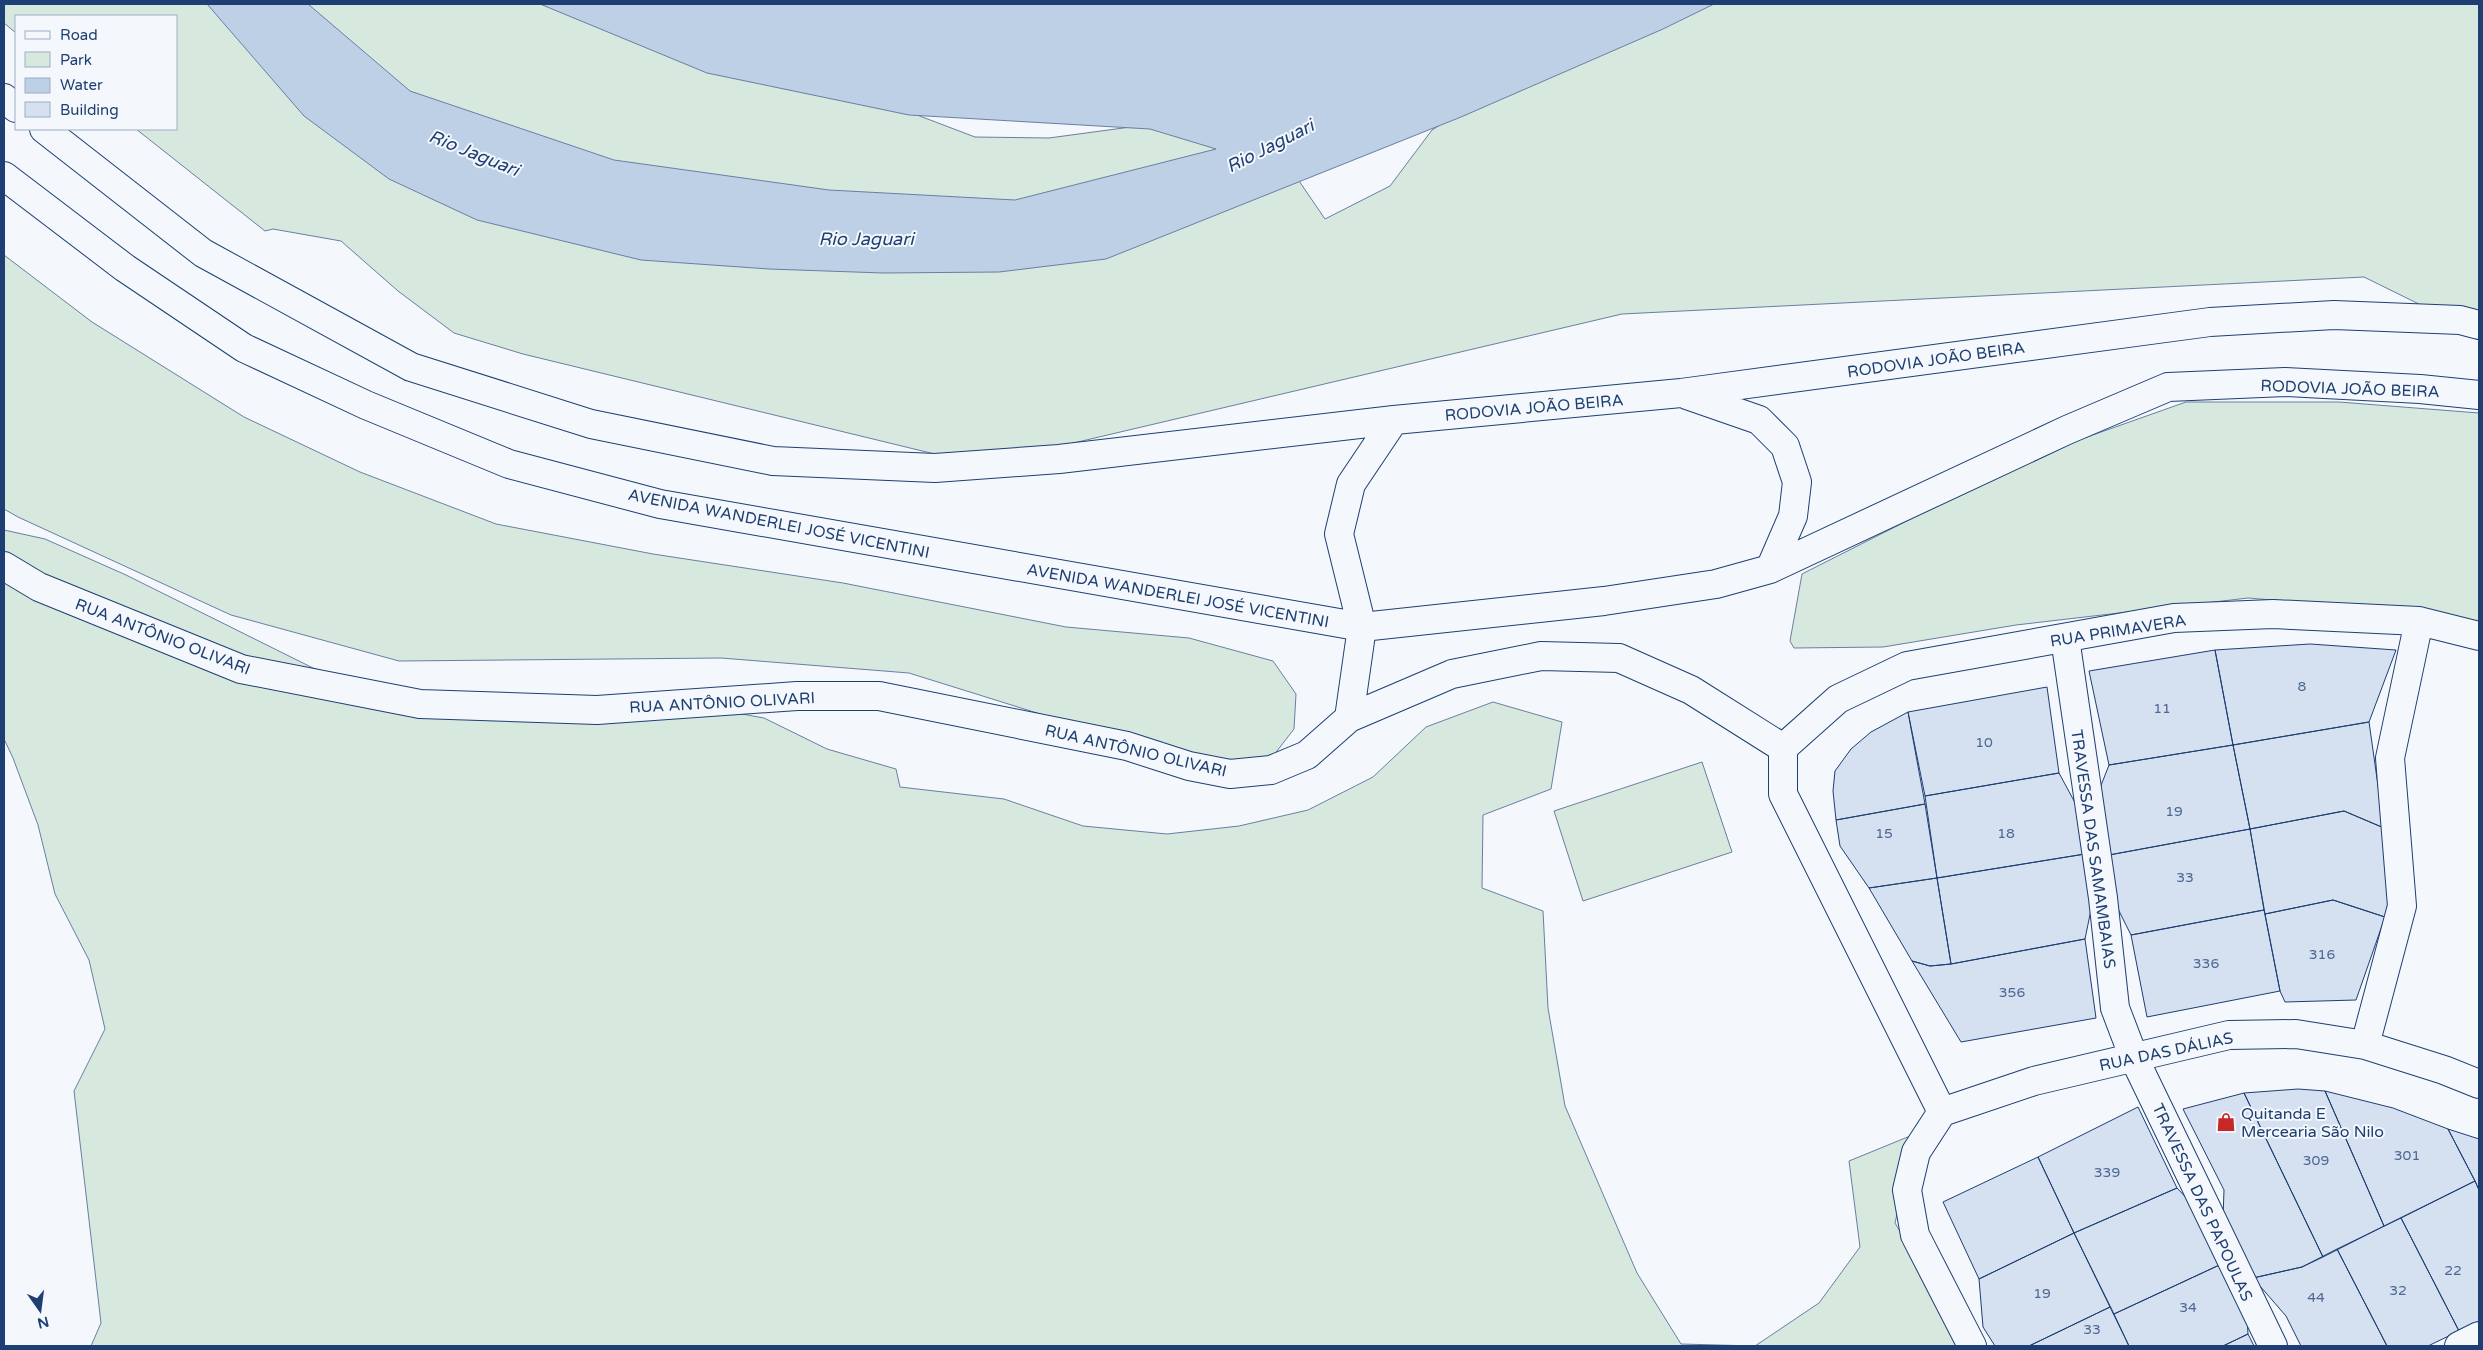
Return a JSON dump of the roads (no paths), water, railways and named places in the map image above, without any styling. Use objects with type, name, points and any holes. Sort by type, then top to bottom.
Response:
[{"type":"main road","points":[[4,98],[15,107]]},
{"type":"main road","points":[[45,130],[203,253],[411,367],[591,424],[773,462],[934,468],[1059,460],[1394,420]]},
{"type":"main road","name":"AVENIDA WANDERLEI JOSÉ VICENTINI","points":[[4,176],[125,268],[244,348],[366,405],[509,464],[660,504],[1362,627],[1604,601]]},
{"type":"main road","name":"RODOVIA JOÃO BEIRA","points":[[1394,420],[1681,393],[2210,322],[2334,315],[2460,320],[2479,325]]},
{"type":"main road","name":"RODOVIA JOÃO BEIRA","points":[[1604,601],[1716,584],[1770,569],[2067,430],[2168,388],[2285,382],[2420,389],[2479,395]]},
{"type":"main road","points":[[1681,393],[1759,420],[1785,446],[1797,482],[1793,516],[1770,569]]},
{"type":"main road","points":[[1349,718],[1362,627],[1339,534],[1351,484],[1394,420]]},
{"type":"main road","name":"RUA ANTÔNIO OLIVARI","points":[[4,566],[39,587],[241,670],[420,704],[597,710],[797,696],[879,696],[1127,746],[1188,766],[1230,774],[1271,770],[1307,754],[1349,718],[1452,674],[1541,656],[1619,658],[1691,690],[1783,748]]},
{"type":"main road","name":"RUA PRIMAVERA","points":[[1783,748],[1838,699],[1906,666],[2174,618],[2273,614],[2419,621],[2479,636]]},
{"type":"main road","points":[[2365,1045],[2402,906],[2390,758],[2419,621]]},
{"type":"main road","name":"TRAVESSA DAS SAMAMBAIAS","points":[[2065,638],[2085,786],[2103,898],[2115,1008],[2134,1058]]},
{"type":"main road","points":[[1783,748],[1783,794],[1942,1112],[1916,1152],[1907,1190],[1915,1235],[1972,1346]]},
{"type":"main road","name":"RUA DAS DÁLIAS","points":[[1942,1112],[2034,1081],[2229,1036],[2296,1034],[2365,1045],[2444,1070],[2479,1084]]},
{"type":"main road","name":"TRAVESSA DAS PAPOULAS","points":[[2134,1058],[2273,1346]]},
{"type":"main road","points":[[2458,1346],[2479,1336]]},
{"type":"water","name":"Rio Jaguari","points":[[207,4],[308,4],[410,91],[614,160],[829,190],[1015,200],[1216,149],[1150,129],[909,115],[707,73],[540,4],[1714,4],[1663,29],[1461,117],[1106,259],[999,272],[883,273],[769,269],[641,260],[477,220],[389,179],[304,116]]},
{"type":"place","name":"Quitanda E Mercearia São Nilo","points":[[2226,1122]]}]
